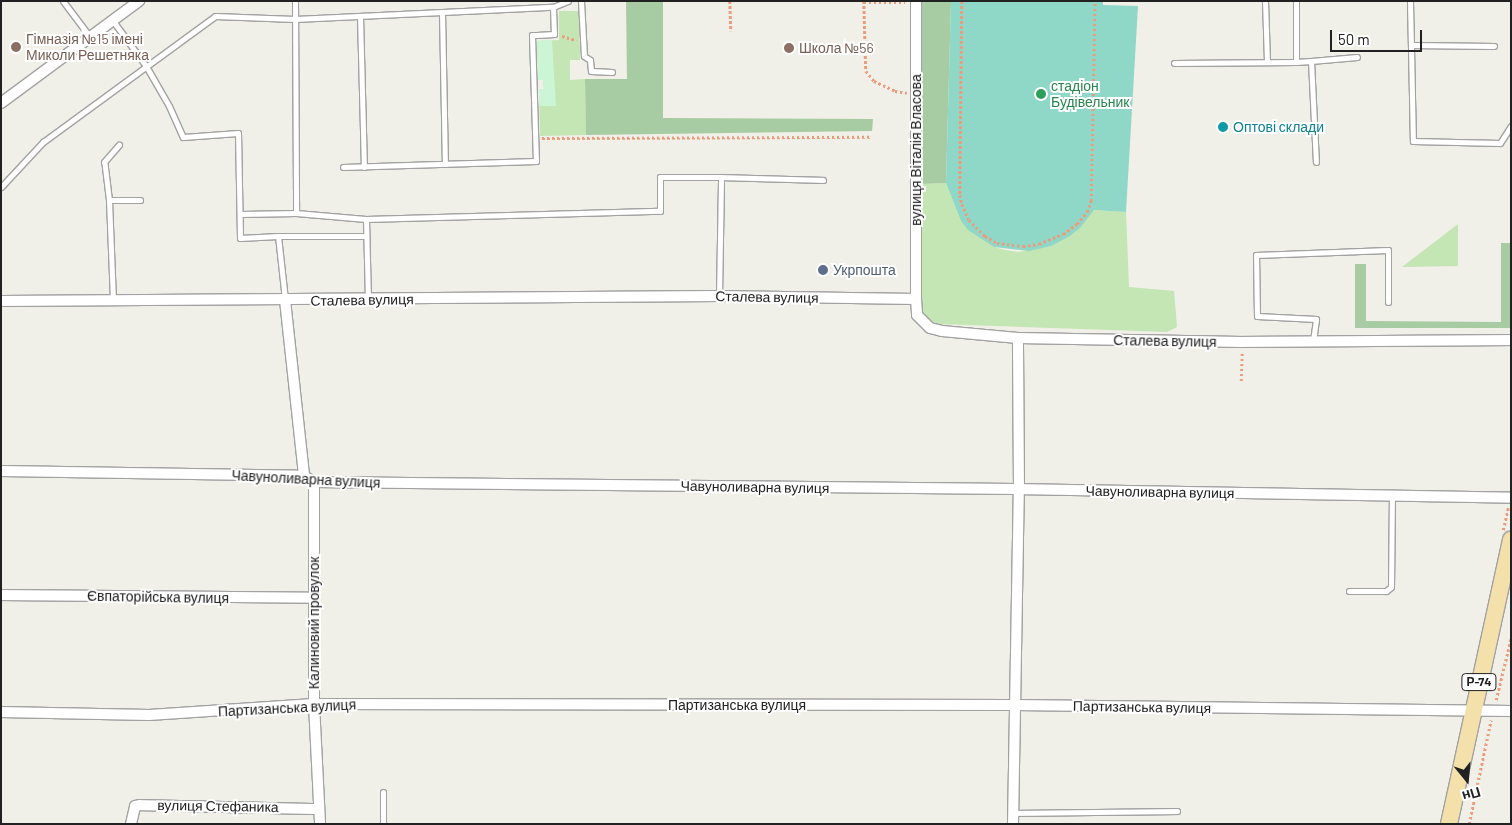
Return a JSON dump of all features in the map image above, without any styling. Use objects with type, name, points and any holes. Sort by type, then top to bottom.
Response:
[{"type":"main road","name":"Р-74","points":[[1449,824],[1511,540]]},
{"type":"street","points":[[1,103],[138,1]]},
{"type":"street","name":"вулиця Віталія Власова","points":[[916,2],[916,299]]},
{"type":"street","name":"Сталева вулиця","points":[[1,301],[368,300],[719,296],[916,299],[917,315],[930,328],[942,331],[1018,338],[1242,342],[1511,340]]},
{"type":"street","points":[[286,300],[304,476]]},
{"type":"street","points":[[1013,818],[1019,490],[1018,338]]},
{"type":"street","name":"Чавуноливарна вулиця","points":[[1,471],[304,476],[314,482],[1511,498]]},
{"type":"street","name":"Калиновий провулок","points":[[314,482],[314,704],[320,824]]},
{"type":"street","name":"Євпаторійська вулиця","points":[[1,595],[314,598]]},
{"type":"street","name":"Партизанська вулиця","points":[[1,712],[148,715],[314,704],[1014,705],[1511,712]]},
{"type":"street","name":"вулиця Стефаника","points":[[131,824],[135,806],[140,805],[320,808]]},
{"type":"lane","points":[[63,1],[90,37]]},
{"type":"lane","points":[[295,1],[296,213]]},
{"type":"lane","points":[[1,186],[43,142],[215,16],[295,19],[553,7],[568,1]]},
{"type":"lane","points":[[581,1],[584,56],[590,60],[591,72],[612,72]]},
{"type":"lane","points":[[1265,1],[1267,62]]},
{"type":"lane","points":[[1296,1],[1296,62]]},
{"type":"lane","points":[[1410,1],[1413,141],[1500,143],[1511,126]]},
{"type":"lane","points":[[344,167],[536,161],[532,35],[554,34],[553,7]]},
{"type":"lane","points":[[442,12],[445,164]]},
{"type":"lane","points":[[360,16],[364,167]]},
{"type":"lane","points":[[112,21],[146,66],[170,106],[182,137],[238,133],[240,238],[366,236]]},
{"type":"lane","points":[[1411,46],[1494,46]]},
{"type":"lane","points":[[1174,63],[1296,62],[1357,57]]},
{"type":"lane","points":[[1311,61],[1316,162]]},
{"type":"lane","points":[[113,300],[109,200],[104,162],[119,145]]},
{"type":"lane","points":[[240,214],[296,213],[366,219],[660,211],[660,177],[823,180]]},
{"type":"lane","points":[[719,296],[721,177]]},
{"type":"lane","points":[[109,200],[140,200]]},
{"type":"lane","points":[[366,219],[368,300]]},
{"type":"lane","points":[[278,236],[286,300]]},
{"type":"lane","points":[[1313,342],[1316,319],[1257,316],[1256,255],[1388,250],[1388,302]]},
{"type":"lane","points":[[1349,591],[1386,591],[1391,587],[1392,496]]},
{"type":"lane","points":[[383,792],[383,824]]},
{"type":"lane","points":[[1013,818],[1177,811]]},
{"type":"path","points":[[730,1],[731,31]]},
{"type":"path","points":[[962,1],[960,195],[962,204],[969,220],[985,236],[997,243],[1023,246],[1038,244],[1063,234],[1077,224],[1087,212],[1091,202],[1095,1]]},
{"type":"path","points":[[916,2],[864,2],[866,71],[874,81],[895,91],[916,94]]},
{"type":"path","points":[[554,34],[583,43]]},
{"type":"path","points":[[536,138],[870,137]]},
{"type":"path","points":[[1241,381],[1242,342]]},
{"type":"path","points":[[1470,824],[1493,711],[1511,638]]},
{"type":"green space","points":[[626,1],[663,1],[663,118],[873,119],[872,131],[586,135],[585,79],[627,79]]},
{"type":"green space","points":[[922,1],[951,1],[946,183],[921,184]]},
{"type":"green space","points":[[559,11],[579,11],[580,60],[570,60],[570,80],[585,79],[586,135],[540,136],[539,89],[544,89],[543,80],[538,80],[537,41],[559,40]]},
{"type":"green space","points":[[552,40],[556,106],[539,106],[539,89],[544,89],[543,80],[538,80],[537,41]]},
{"type":"green space","points":[[946,183],[961,221],[994,247],[1005,250],[1018,252],[1051,246],[1079,228],[1093,210],[1126,212],[1129,287],[1174,291],[1177,327],[1167,332],[938,324],[928,320],[922,313],[921,308],[921,184]]},
{"type":"green space","points":[[1458,224],[1458,266],[1402,267]]},
{"type":"green space","points":[[1501,243],[1511,243],[1511,328],[1355,328],[1355,264],[1366,264],[1366,321],[1501,322]]},
{"type":"shaded area","name":"стадіон Будівельник","points":[[951,1],[1103,1],[1103,5],[1138,6],[1126,212],[1094,210],[1080,228],[1070,236],[1051,246],[1029,251],[994,247],[968,230],[961,221],[946,183]]},
{"type":"place","name":"Гімназія №15 імені Миколи Решетняка","points":[[16,47]]},
{"type":"place","name":"Школа №56","points":[[789,48]]},
{"type":"place","name":"стадіон Будівельник","points":[[1041,94]]},
{"type":"place","name":"Оптові склади","points":[[1223,127]]},
{"type":"place","name":"Укрпошта","points":[[823,270]]}]
